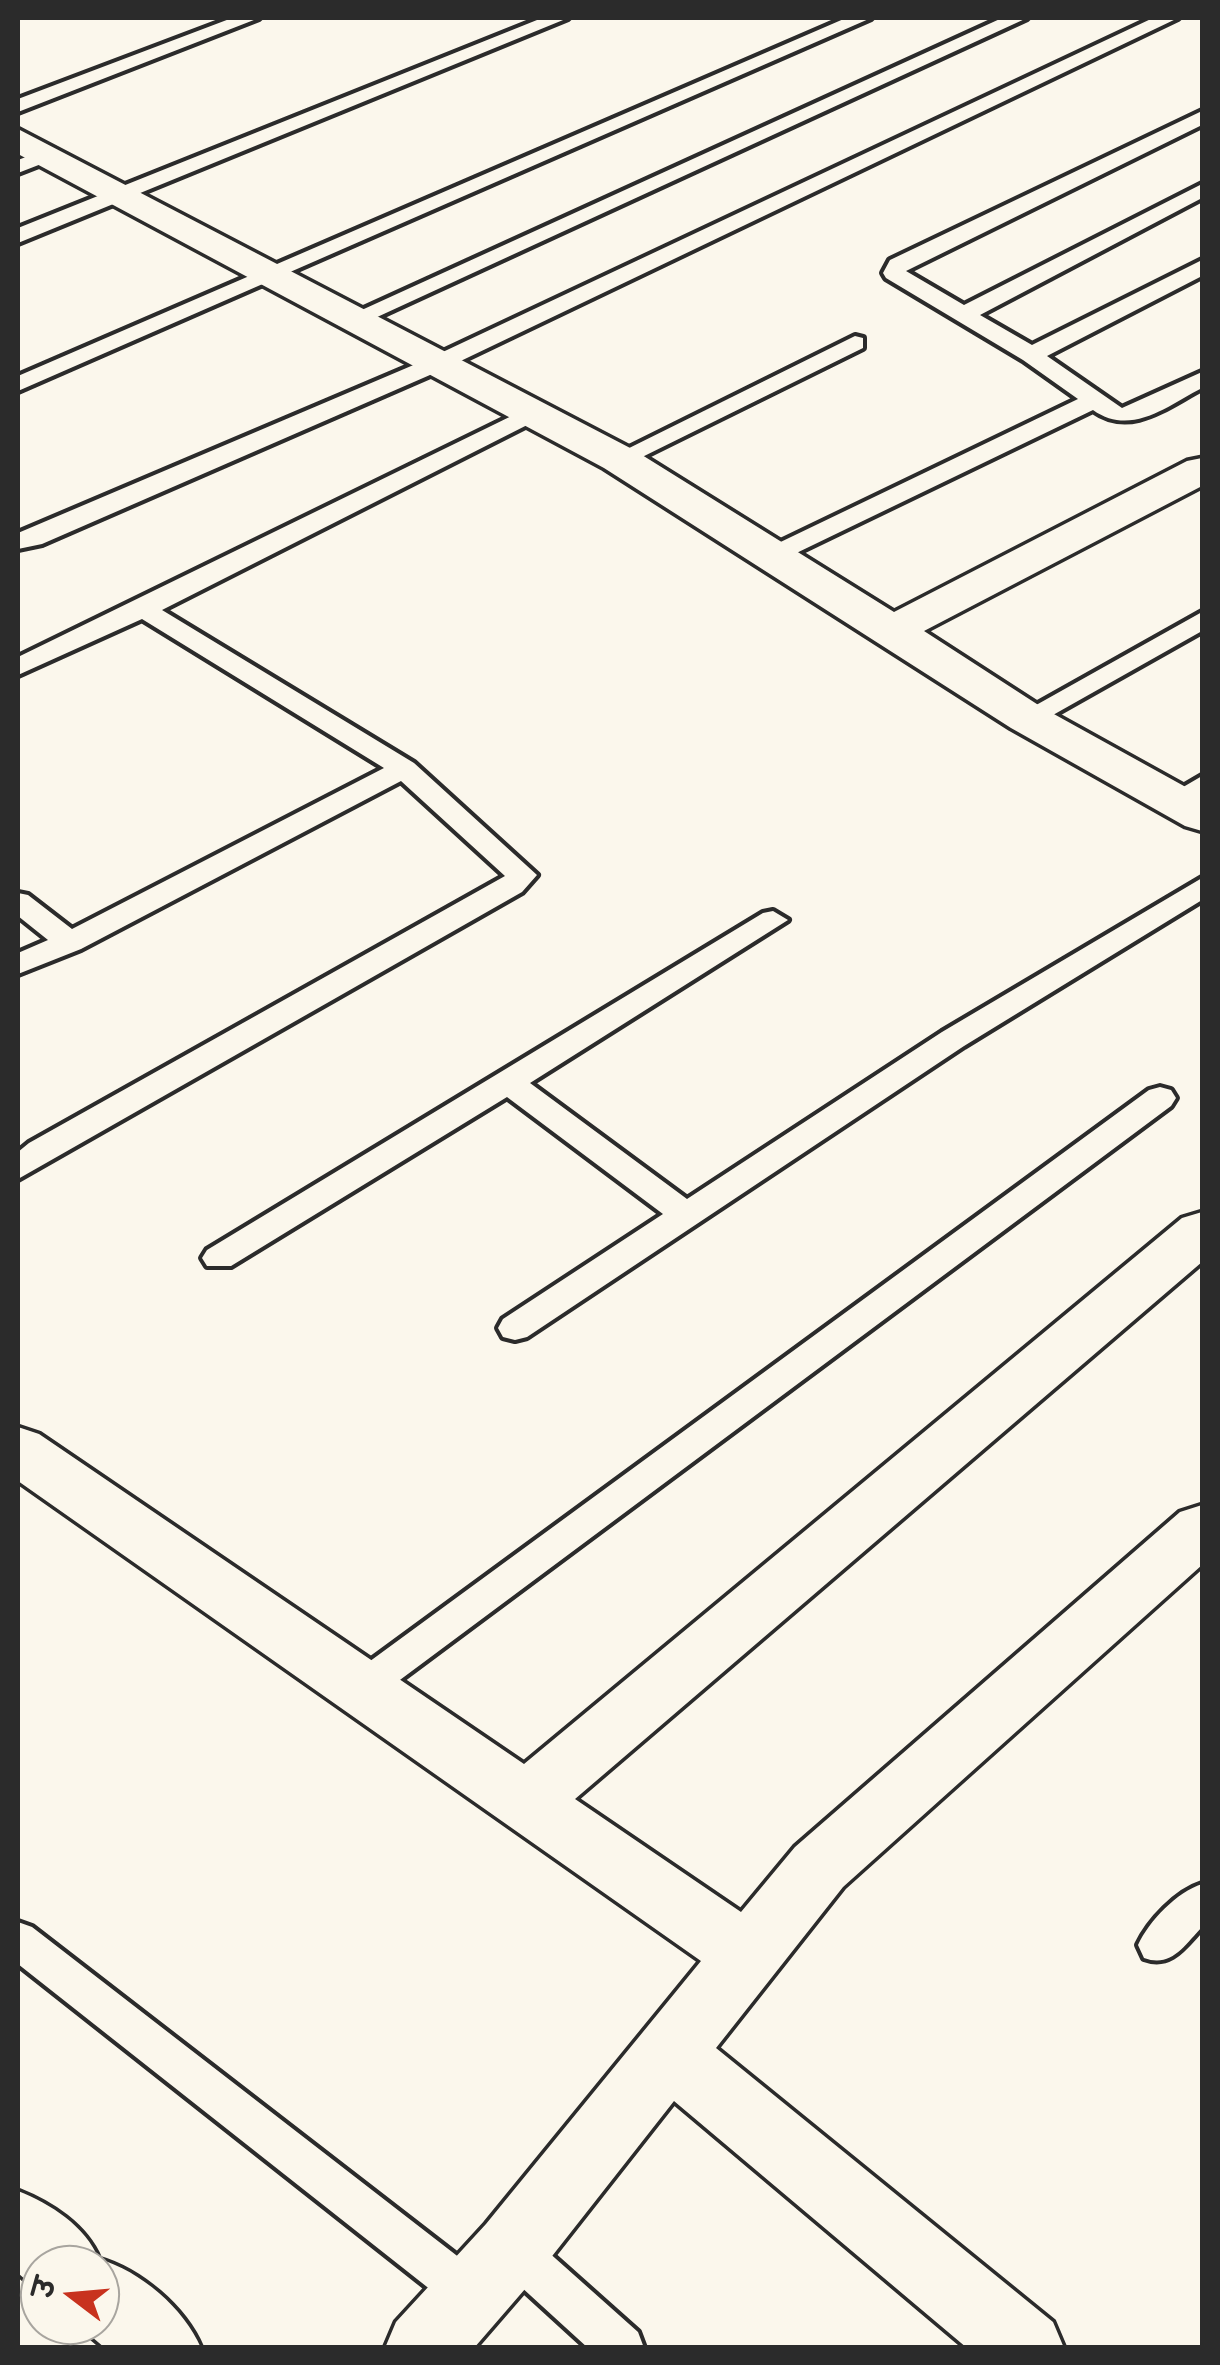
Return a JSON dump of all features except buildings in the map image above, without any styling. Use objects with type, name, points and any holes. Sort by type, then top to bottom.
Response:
[{"type":"street","points":[[27,154],[120,194],[619,459],[776,554],[1027,718],[1193,800]]},
{"type":"street","points":[[891,632],[1202,470]]},
{"type":"street","points":[[524,1802],[1202,1232]]},
{"type":"street","points":[[18,1450],[748,1955]]},
{"type":"street","points":[[423,2348],[492,2272],[819,1868],[1202,1529]]},
{"type":"street","points":[[669,2053],[1026,2348]]},
{"type":"street","points":[[18,2226],[40,2245]]},
{"type":"street","points":[[120,2312],[163,2348]]},
{"type":"lane","points":[[18,106],[249,18]]},
{"type":"lane","points":[[18,236],[558,18]]},
{"type":"lane","points":[[18,384],[861,18]]},
{"type":"lane","points":[[354,318],[1018,18]]},
{"type":"lane","points":[[18,541],[33,540],[438,363],[1168,18]]},
{"type":"lane","points":[[1202,116],[894,269],[899,277],[1031,356],[1111,412],[1128,416],[1202,379]]},
{"type":"lane","points":[[964,314],[1202,190]]},
{"type":"lane","points":[[1031,356],[1202,267]]},
{"type":"lane","points":[[619,459],[855,343]]},
{"type":"lane","points":[[776,554],[1095,400]]},
{"type":"lane","points":[[18,667],[143,609],[532,413]]},
{"type":"lane","points":[[18,1168],[40,1151],[520,881],[518,868],[404,769],[143,609]]},
{"type":"lane","points":[[1027,718],[1202,620]]},
{"type":"lane","points":[[18,964],[70,942],[404,769]]},
{"type":"lane","points":[[515,1328],[953,1039],[1202,886]]},
{"type":"lane","points":[[18,902],[70,942]]},
{"type":"lane","points":[[219,1258],[773,920]]},
{"type":"lane","points":[[508,1082],[687,1215]]},
{"type":"lane","points":[[360,1690],[1160,1098]]},
{"type":"lane","points":[[1158,1946],[1202,1902]]},
{"type":"lane","points":[[18,1940],[492,2272],[622,2348]]}]
